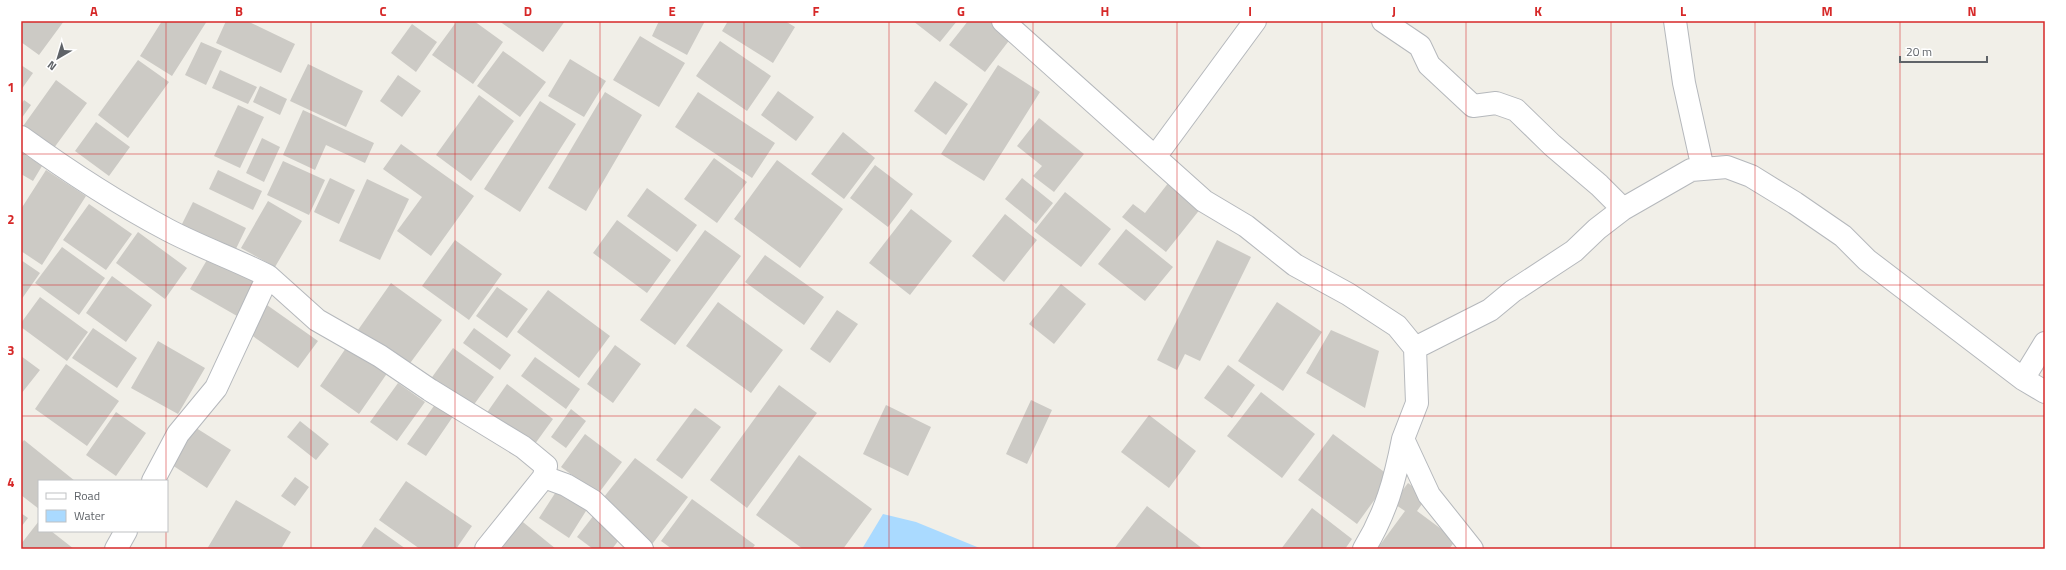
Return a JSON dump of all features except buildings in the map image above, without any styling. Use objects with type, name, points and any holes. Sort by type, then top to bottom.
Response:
[{"type":"street","points":[[1003,21],[1204,201],[1246,226],[1295,265],[1348,294],[1397,326],[1415,348],[1417,402],[1403,439],[1394,483],[1378,526],[1364,549]]},
{"type":"street","points":[[1155,157],[1255,21]]},
{"type":"street","points":[[1383,21],[1420,46],[1429,65],[1473,106],[1496,103],[1516,110],[1552,145],[1599,185],[1623,209]]},
{"type":"street","points":[[1674,21],[1684,83],[1703,169]]},
{"type":"street","points":[[21,137],[74,175],[169,231],[239,261],[268,276],[317,320],[380,356],[430,390],[523,447],[546,466],[544,477],[486,549]]},
{"type":"street","points":[[1415,348],[1490,310],[1514,291],[1574,251],[1597,229],[1623,209],[1691,170],[1728,167],[1751,176],[1795,203],[1842,236],[1867,260],[2023,379],[2045,392]]},
{"type":"street","points":[[154,480],[178,434],[216,388],[268,276]]},
{"type":"street","points":[[2023,379],[2045,343]]},
{"type":"street","points":[[1403,439],[1429,495],[1472,549]]},
{"type":"street","points":[[544,477],[566,485],[593,501],[642,549]]},
{"type":"street","points":[[116,549],[125,532]]},
{"type":"water","points":[[883,514],[916,522],[982,549],[862,549]]}]
